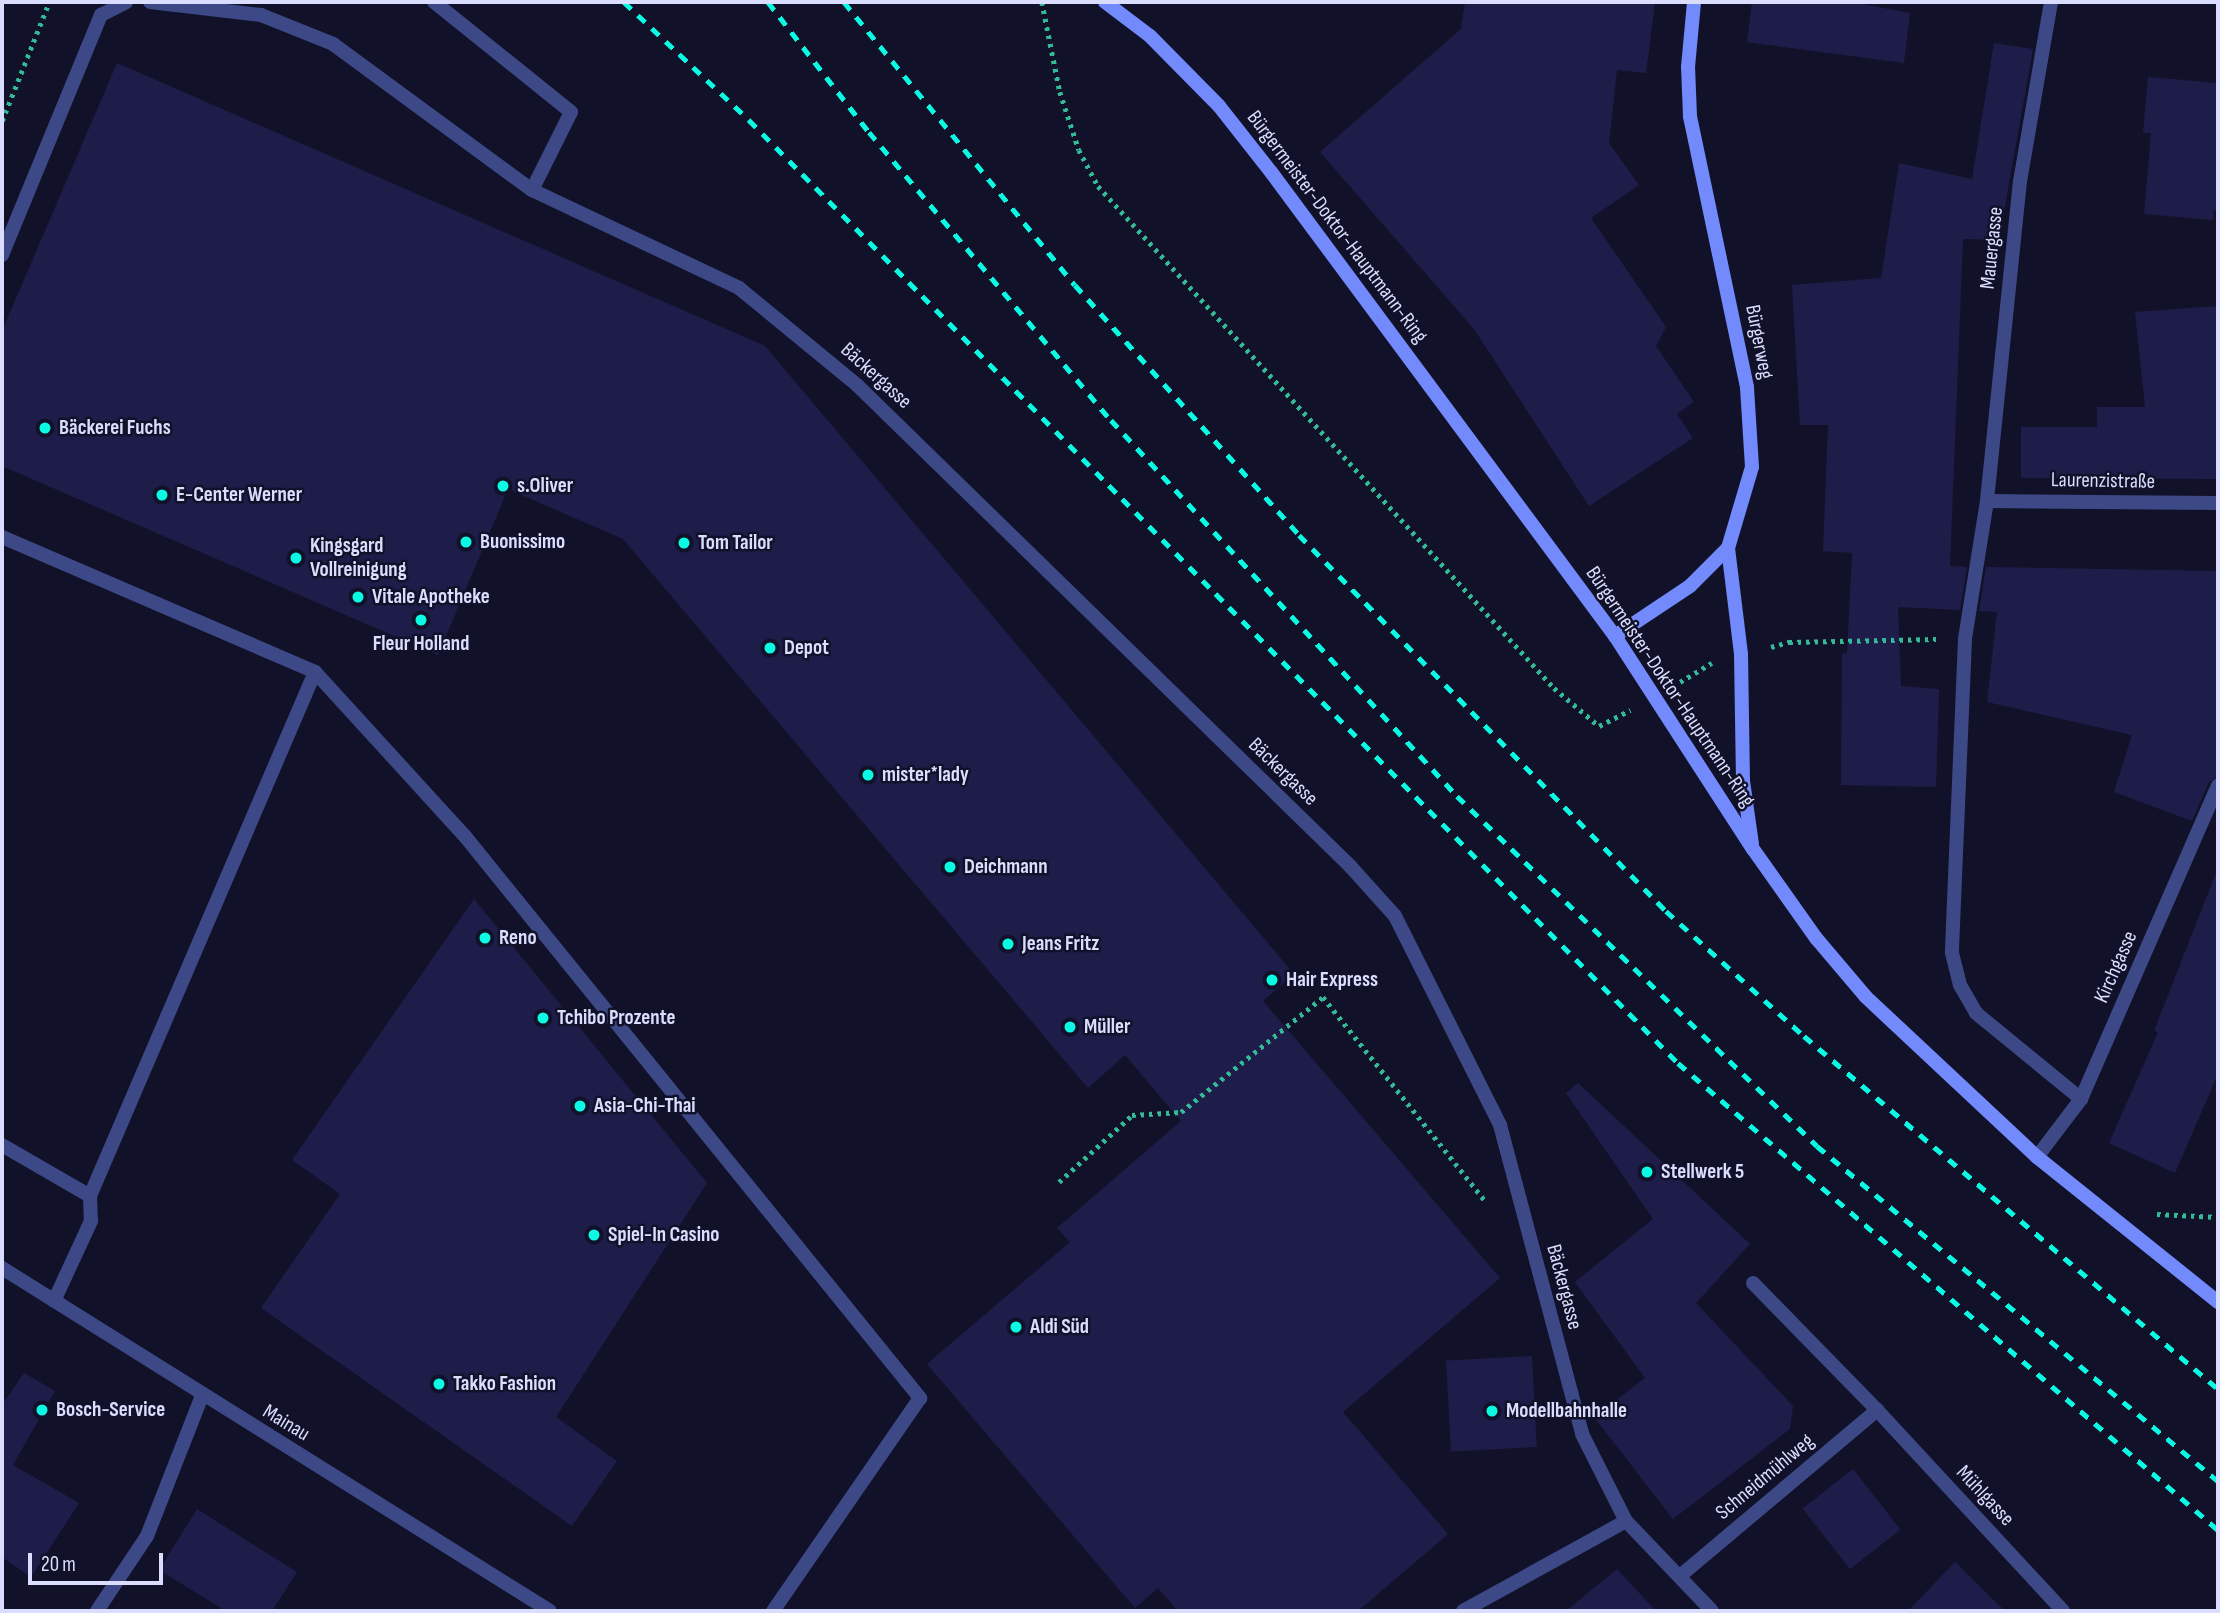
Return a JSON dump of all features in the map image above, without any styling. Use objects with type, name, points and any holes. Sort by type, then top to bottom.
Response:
[{"type":"street","points":[[2,255],[101,15],[126,2]]},
{"type":"street","name":"Bäckergasse","points":[[150,2],[261,15],[332,44],[532,190],[739,288],[858,385],[1350,866],[1395,916],[1500,1125],[1582,1434],[1626,1521],[1712,1611]]},
{"type":"street","points":[[434,2],[571,112],[532,190]]},
{"type":"street","name":"Bürgermeister-Doktor-Hauptmann-Ring","points":[[1105,2],[1150,36],[1219,106],[1271,172],[1615,636],[1753,849],[1816,938],[1866,997],[2037,1157],[2218,1302]]},
{"type":"street","name":"Bürgerweg","points":[[1615,636],[1690,586],[1728,548],[1752,467],[1752,427],[1690,116],[1694,2]]},
{"type":"street","name":"Mauergasse","points":[[2051,2],[2020,181],[1987,500],[1965,639],[1952,953],[1960,985],[1976,1013],[2081,1099]]},
{"type":"street","name":"Laurenzistraße","points":[[1987,500],[2218,503]]},
{"type":"street","points":[[2,537],[315,672],[464,835],[920,1398],[773,1611]]},
{"type":"street","points":[[1728,548],[1741,654],[1743,781],[1753,849]]},
{"type":"street","points":[[54,1301],[91,1221],[90,1196],[315,672]]},
{"type":"street","name":"Kirchgasse","points":[[2037,1157],[2081,1099],[2218,786]]},
{"type":"street","points":[[2,1146],[90,1196]]},
{"type":"street","name":"Mainau","points":[[2,1268],[202,1396],[550,1611]]},
{"type":"street","name":"Mühlgasse","points":[[1753,1283],[1877,1410],[2063,1611]]},
{"type":"street","points":[[97,1611],[147,1536],[202,1396]]},
{"type":"street","name":"Schneidmühlweg","points":[[1680,1576],[1877,1410]]},
{"type":"street","points":[[1463,1611],[1626,1521]]},
{"type":"path","points":[[2,121],[49,2]]},
{"type":"path","points":[[1042,2],[1060,92],[1079,150],[1098,186],[1554,688],[1599,726],[1654,698],[1715,661],[1789,642],[1965,639]]},
{"type":"path","points":[[1059,1182],[1132,1115],[1181,1112],[1322,997],[1494,1212]]},
{"type":"path","points":[[2119,1222],[2160,1213],[2218,1217]]},
{"type":"building","points":[[1465,2],[1655,2],[1646,73],[1617,70],[1609,143],[1639,185],[1591,218],[1666,327],[1656,346],[1694,402],[1677,414],[1693,438],[1589,506],[1474,329],[1320,152],[1461,29]]},
{"type":"building","points":[[1752,2],[1852,2],[1910,13],[1904,63],[1747,42]]},
{"type":"building","points":[[1994,43],[2033,49],[1999,240],[1963,239],[1950,566],[1967,567],[1960,610],[1898,607],[1901,686],[1939,689],[1936,787],[1841,785],[1842,653],[1847,654],[1852,553],[1823,551],[1828,425],[1800,425],[1792,285],[1881,278],[1899,163],[1972,179]]},
{"type":"building","points":[[117,63],[765,346],[1294,974],[1263,1001],[1500,1278],[1343,1412],[1448,1534],[1358,1611],[1178,1611],[1158,1588],[1135,1608],[927,1364],[1070,1242],[1057,1228],[1181,1121],[1125,1055],[1088,1088],[623,539],[508,489],[438,655],[2,466],[2,331]]},
{"type":"building","points":[[2148,77],[2218,83],[2218,211],[2214,210],[2213,220],[2144,214],[2151,133],[2143,133]]},
{"type":"building","points":[[2218,306],[2218,479],[2021,478],[2021,427],[2097,427],[2097,407],[2145,407],[2135,312]]},
{"type":"building","points":[[1986,567],[2218,571],[2218,777],[2209,782],[2192,821],[2114,792],[2132,735],[1987,702],[1997,612],[1979,611]]},
{"type":"building","points":[[2216,873],[2218,1074],[2175,1173],[2109,1143],[2158,1032],[2154,1031]]},
{"type":"building","points":[[474,899],[707,1183],[556,1417],[617,1461],[572,1526],[261,1308],[340,1194],[292,1160]]},
{"type":"building","points":[[1578,1083],[1750,1244],[1696,1303],[1793,1406],[1790,1429],[1673,1519],[1594,1417],[1645,1378],[1575,1282],[1653,1219],[1566,1093]]},
{"type":"building","name":"Modellbahnhalle","points":[[1532,1356],[1537,1447],[1451,1451],[1446,1361]]},
{"type":"building","points":[[24,1373],[55,1391],[13,1465],[79,1503],[31,1577],[2,1557],[2,1405]]},
{"type":"building","points":[[1853,1469],[1900,1530],[1850,1569],[1803,1508]]},
{"type":"building","points":[[197,1509],[297,1572],[272,1611],[226,1611],[159,1570]]},
{"type":"building","points":[[1955,1562],[2005,1611],[1908,1611]]},
{"type":"building","points":[[1617,1569],[1656,1611],[1566,1611]]},
{"type":"railway","points":[[624,2],[749,120],[1678,1063],[2218,1530]]},
{"type":"railway","points":[[768,2],[869,132],[1111,420],[1457,796],[1817,1146],[2218,1481]]},
{"type":"railway","points":[[844,2],[1075,285],[1299,535],[1666,911],[1804,1036],[2218,1389]]},
{"type":"place","name":"Bäckerei Fuchs","points":[[45,428]]},
{"type":"place","name":"s.Oliver","points":[[503,486]]},
{"type":"place","name":"E-Center Werner","points":[[162,495]]},
{"type":"place","name":"Buonissimo","points":[[466,542]]},
{"type":"place","name":"Tom Tailor","points":[[684,543]]},
{"type":"place","name":"Kingsgard Vollreinigung","points":[[296,558]]},
{"type":"place","name":"Vitale Apotheke","points":[[358,597]]},
{"type":"place","name":"Fleur Holland","points":[[421,620]]},
{"type":"place","name":"Depot","points":[[770,648]]},
{"type":"place","name":"mister*lady","points":[[868,775]]},
{"type":"place","name":"Deichmann","points":[[950,867]]},
{"type":"place","name":"Reno","points":[[485,938]]},
{"type":"place","name":"Jeans Fritz","points":[[1008,944]]},
{"type":"place","name":"Hair Express","points":[[1272,980]]},
{"type":"place","name":"Tchibo Prozente","points":[[543,1018]]},
{"type":"place","name":"Müller","points":[[1070,1027]]},
{"type":"place","name":"Asia-Chi-Thai","points":[[580,1106]]},
{"type":"place","name":"Stellwerk 5","points":[[1647,1172]]},
{"type":"place","name":"Spiel-In Casino","points":[[594,1235]]},
{"type":"place","name":"Aldi Süd","points":[[1016,1327]]},
{"type":"place","name":"Takko Fashion","points":[[439,1384]]},
{"type":"place","name":"Bosch-Service","points":[[42,1410]]},
{"type":"place","name":"Modellbahnhalle","points":[[1492,1411]]}]
